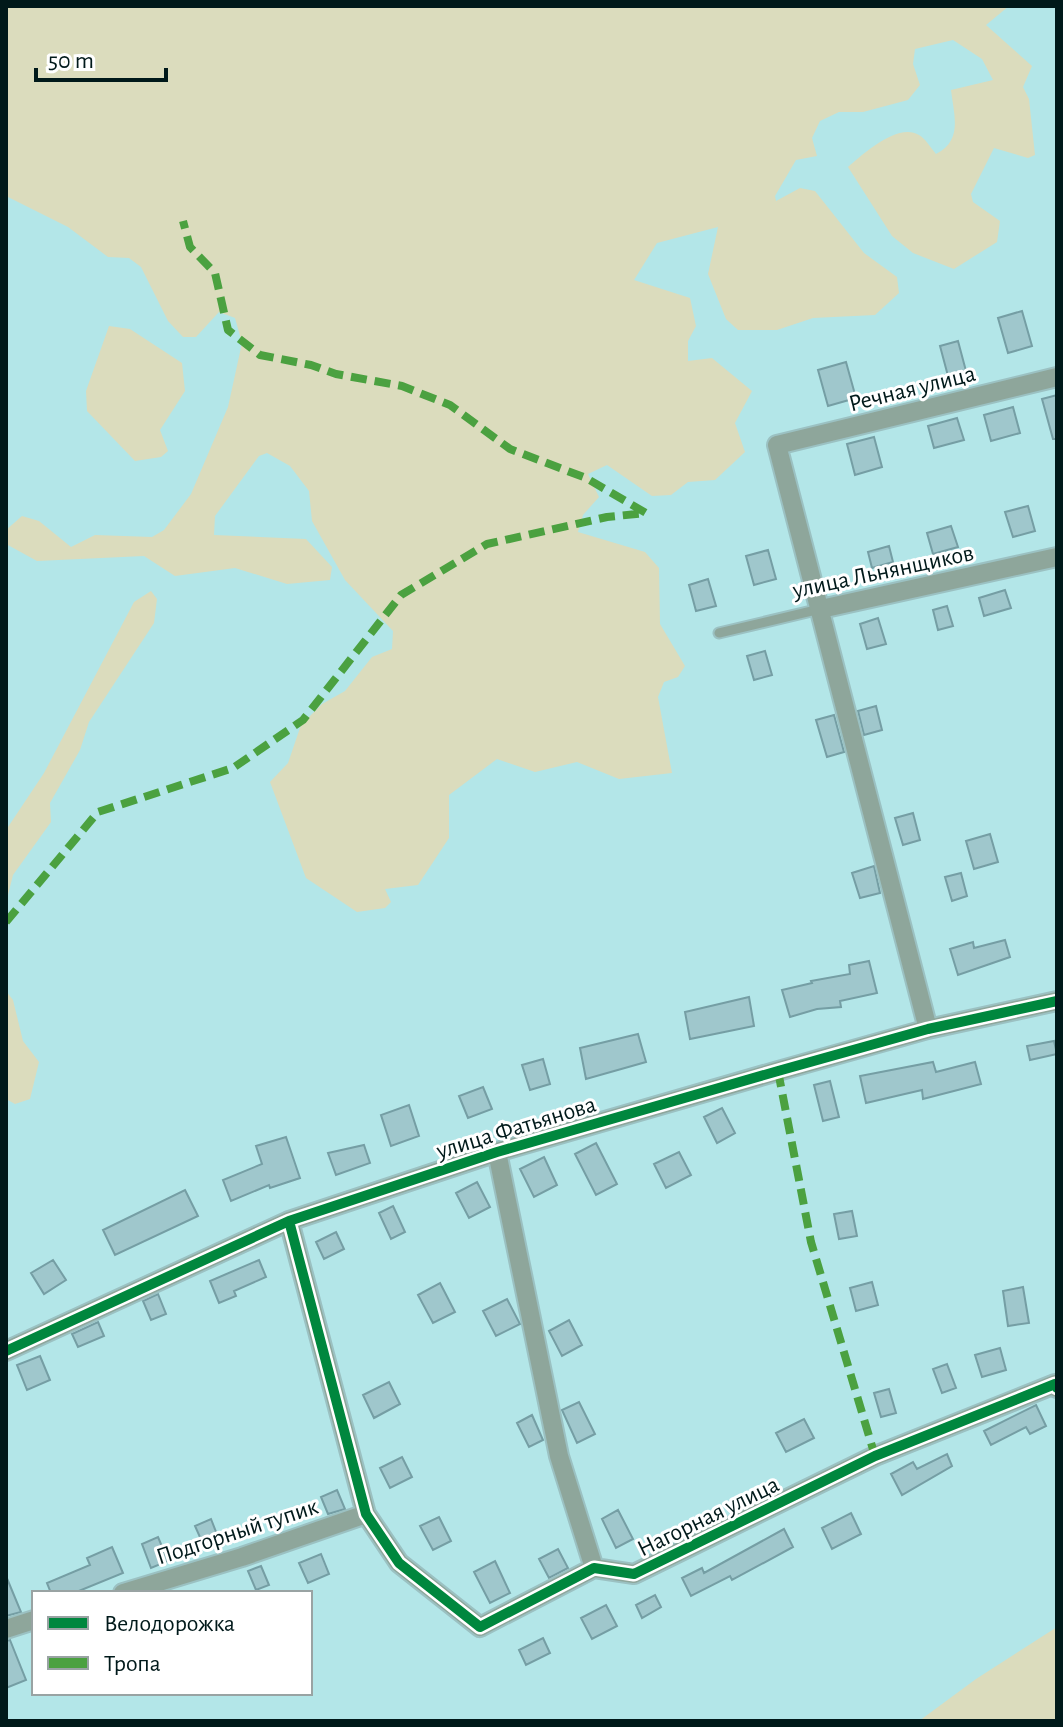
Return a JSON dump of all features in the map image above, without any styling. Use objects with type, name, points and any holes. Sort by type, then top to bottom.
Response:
[{"type":"street","name":"Речная улица","points":[[821,609],[777,445],[1057,377]]},
{"type":"street","name":"улица Льнянщиков","points":[[821,609],[1057,557]]},
{"type":"street","points":[[821,609],[928,1029]]},
{"type":"street","name":"улица Фатьянова","points":[[6,1351],[289,1221],[497,1152],[928,1029],[1057,1001]]},
{"type":"street","points":[[289,1221],[366,1514],[399,1563],[480,1627],[594,1568],[559,1456],[497,1152]]},
{"type":"street","name":"Нагорная улица","points":[[594,1568],[634,1574],[884,1452],[1055,1384],[1057,1388]]},
{"type":"street","name":"Подгорный тупик","points":[[130,1591],[242,1557],[366,1514]]},
{"type":"street","points":[[6,1629],[32,1621]]},
{"type":"lane","name":"улица Льнянщиков","points":[[719,633],[821,609]]},
{"type":"green space","points":[[6,6],[1009,6],[986,25],[1032,66],[1023,87],[1029,99],[1035,155],[1028,158],[994,148],[971,194],[973,202],[1000,221],[997,242],[954,269],[913,253],[892,236],[848,167],[881,141],[901,133],[919,135],[936,154],[950,142],[955,126],[951,90],[993,80],[982,59],[953,40],[915,49],[913,64],[920,85],[908,100],[863,112],[839,112],[820,121],[812,138],[817,156],[796,160],[775,196],[776,201],[800,188],[815,191],[864,253],[897,277],[899,293],[875,315],[813,318],[777,330],[738,330],[726,319],[708,274],[718,227],[657,243],[634,280],[690,298],[696,326],[688,341],[688,361],[712,358],[752,391],[735,423],[745,452],[715,480],[688,482],[671,495],[652,496],[607,465],[588,474],[599,497],[583,515],[578,532],[645,552],[659,568],[660,624],[685,666],[678,677],[664,682],[658,697],[672,773],[619,779],[577,762],[535,772],[497,759],[449,795],[449,838],[418,885],[385,889],[391,902],[385,908],[357,912],[306,878],[270,782],[288,763],[301,725],[322,704],[345,691],[372,657],[392,649],[393,631],[345,580],[312,521],[309,491],[290,466],[267,453],[259,456],[215,516],[214,535],[306,539],[332,567],[330,580],[287,584],[235,568],[175,576],[144,556],[37,561],[6,544],[6,530],[22,516],[39,521],[71,547],[95,535],[152,537],[164,530],[191,494],[228,407],[242,343],[235,318],[219,312],[196,337],[183,337],[168,321],[141,267],[129,258],[108,257],[68,227],[6,196]]},
{"type":"green space","points":[[109,326],[130,329],[182,363],[185,391],[160,430],[168,451],[161,457],[135,461],[87,411],[86,391]]},
{"type":"green space","points":[[151,591],[157,599],[154,623],[89,722],[80,750],[50,803],[51,822],[13,875],[6,903],[6,830],[44,773],[134,602]]},
{"type":"green space","points":[[6,991],[13,1000],[23,1041],[39,1062],[30,1099],[15,1104],[6,1099]]},
{"type":"green space","points":[[1057,1627],[1057,1721],[919,1721],[976,1679]]},
{"type":"building","points":[[1022,311],[1032,346],[1008,353],[998,318]]},
{"type":"building","points":[[958,341],[966,371],[948,376],[940,346]]},
{"type":"building","points":[[846,362],[856,398],[828,406],[818,370]]},
{"type":"building","points":[[1057,395],[1057,439],[1053,439],[1042,399]]},
{"type":"building","points":[[1013,407],[1020,433],[991,441],[984,415]]},
{"type":"building","points":[[957,418],[964,440],[934,448],[928,426]]},
{"type":"building","points":[[874,437],[882,467],[855,475],[847,444]]},
{"type":"building","points":[[1028,506],[1035,531],[1013,537],[1005,512]]},
{"type":"building","points":[[951,526],[958,547],[933,554],[927,533]]},
{"type":"building","points":[[889,546],[893,562],[872,568],[868,552]]},
{"type":"building","points":[[768,550],[776,579],[754,585],[746,556]]},
{"type":"building","points":[[708,579],[716,606],[696,611],[689,585]]},
{"type":"building","points":[[1005,590],[1011,608],[984,616],[979,598]]},
{"type":"building","points":[[947,606],[953,626],[938,630],[933,610]]},
{"type":"building","points":[[878,618],[886,644],[867,649],[860,624]]},
{"type":"building","points":[[765,651],[772,675],[754,680],[747,656]]},
{"type":"building","points":[[876,706],[882,730],[864,735],[858,711]]},
{"type":"building","points":[[834,715],[844,752],[827,757],[816,720]]},
{"type":"building","points":[[913,813],[920,840],[903,845],[895,818]]},
{"type":"building","points":[[990,834],[998,862],[974,869],[966,841]]},
{"type":"building","points":[[874,866],[880,893],[860,898],[852,873]]},
{"type":"building","points":[[961,873],[967,896],[952,901],[945,877]]},
{"type":"building","points":[[1005,940],[1010,957],[958,975],[950,949],[973,942],[974,948]]},
{"type":"building","points":[[869,961],[877,993],[840,1001],[841,1007],[817,1009],[790,1017],[782,990],[850,974],[849,965]]},
{"type":"building","points":[[749,997],[754,1026],[690,1039],[685,1012]]},
{"type":"building","points":[[638,1034],[646,1062],[586,1079],[580,1048]]},
{"type":"building","points":[[1054,1041],[1057,1054],[1030,1060],[1027,1046]]},
{"type":"building","points":[[543,1059],[550,1084],[530,1090],[522,1065]]},
{"type":"building","points":[[933,1062],[936,1072],[975,1062],[981,1084],[923,1099],[922,1090],[866,1103],[860,1076]]},
{"type":"building","points":[[830,1081],[839,1117],[823,1121],[814,1085]]},
{"type":"building","points":[[483,1087],[492,1109],[468,1118],[459,1096]]},
{"type":"building","points":[[409,1105],[419,1136],[391,1146],[381,1115]]},
{"type":"building","points":[[722,1108],[735,1133],[717,1143],[704,1117]]},
{"type":"building","points":[[286,1137],[300,1178],[270,1188],[269,1185],[231,1201],[223,1180],[262,1164],[256,1146]]},
{"type":"building","points":[[596,1143],[617,1184],[596,1195],[575,1154]]},
{"type":"building","points":[[364,1145],[370,1163],[336,1175],[328,1153]]},
{"type":"building","points":[[679,1152],[691,1175],[666,1188],[654,1164]]},
{"type":"building","points":[[544,1157],[557,1185],[534,1197],[520,1169]]},
{"type":"building","points":[[477,1182],[490,1207],[469,1218],[456,1193]]},
{"type":"building","points":[[185,1190],[198,1216],[115,1255],[103,1230]]},
{"type":"building","points":[[393,1206],[405,1232],[391,1239],[379,1213]]},
{"type":"building","points":[[852,1211],[857,1236],[839,1239],[834,1214]]},
{"type":"building","points":[[336,1232],[344,1249],[324,1259],[316,1242]]},
{"type":"building","points":[[53,1260],[66,1280],[44,1294],[31,1273]]},
{"type":"building","points":[[259,1260],[266,1277],[234,1291],[236,1296],[219,1303],[210,1281]]},
{"type":"building","points":[[872,1282],[878,1305],[856,1311],[850,1288]]},
{"type":"building","points":[[440,1283],[455,1312],[433,1323],[418,1295]]},
{"type":"building","points":[[1023,1287],[1029,1323],[1008,1326],[1003,1291]]},
{"type":"building","points":[[158,1294],[166,1314],[151,1320],[143,1301]]},
{"type":"building","points":[[507,1299],[520,1324],[496,1336],[483,1311]]},
{"type":"building","points":[[569,1320],[582,1345],[562,1356],[549,1331]]},
{"type":"building","points":[[98,1322],[104,1336],[78,1347],[72,1334]]},
{"type":"building","points":[[1000,1348],[1006,1370],[982,1377],[975,1355]]},
{"type":"building","points":[[40,1356],[50,1380],[27,1390],[17,1365]]},
{"type":"building","points":[[947,1364],[956,1388],[942,1393],[933,1369]]},
{"type":"building","points":[[389,1382],[400,1404],[374,1418],[363,1395]]},
{"type":"building","points":[[889,1389],[896,1413],[881,1417],[874,1393]]},
{"type":"building","points":[[579,1402],[595,1434],[577,1443],[562,1410]]},
{"type":"building","points":[[1036,1405],[1046,1426],[1030,1434],[1026,1427],[991,1445],[984,1431]]},
{"type":"building","points":[[532,1415],[543,1440],[529,1447],[517,1423]]},
{"type":"building","points":[[804,1419],[814,1438],[786,1452],[776,1433]]},
{"type":"building","points":[[947,1454],[952,1466],[902,1495],[891,1474],[913,1462],[917,1469]]},
{"type":"building","points":[[402,1457],[412,1477],[390,1488],[380,1468]]},
{"type":"building","points":[[337,1490],[345,1509],[328,1514],[321,1497]]},
{"type":"building","points":[[618,1510],[633,1539],[616,1548],[602,1519]]},
{"type":"building","points":[[851,1513],[861,1534],[832,1549],[822,1528]]},
{"type":"building","points":[[439,1517],[451,1541],[433,1550],[420,1526]]},
{"type":"building","points":[[211,1519],[218,1537],[203,1544],[195,1526]]},
{"type":"building","points":[[784,1529],[793,1547],[732,1580],[730,1576],[691,1596],[682,1578],[702,1568],[704,1573]]},
{"type":"building","points":[[158,1537],[168,1561],[151,1568],[142,1544]]},
{"type":"building","points":[[112,1547],[123,1573],[79,1591],[50,1591],[47,1583],[90,1565],[87,1558]]},
{"type":"building","points":[[558,1549],[568,1568],[549,1578],[539,1559]]},
{"type":"building","points":[[321,1554],[329,1574],[308,1583],[299,1563]]},
{"type":"building","points":[[495,1561],[510,1593],[490,1603],[474,1572]]},
{"type":"building","points":[[261,1566],[269,1585],[256,1590],[248,1571]]},
{"type":"building","points":[[6,1576],[21,1612],[6,1616]]},
{"type":"building","points":[[655,1595],[661,1607],[642,1618],[636,1605]]},
{"type":"building","points":[[606,1605],[617,1626],[592,1639],[581,1618]]},
{"type":"building","points":[[543,1638],[550,1653],[526,1665],[519,1650]]},
{"type":"building","points":[[10,1640],[26,1680],[6,1688],[6,1641]]},
{"type":"marked path","points":[[6,922],[98,812],[233,768],[303,720],[401,595],[487,544],[607,517],[646,513],[586,478],[510,449],[450,405],[402,386],[260,355],[228,330],[215,273],[190,247],[183,221]]},
{"type":"marked path","points":[[778,1071],[811,1242],[875,1456]]},
{"type":"cycle path","points":[[6,1351],[289,1221],[497,1152],[778,1071],[928,1029],[1057,1001]]},
{"type":"cycle path","points":[[289,1221],[366,1514],[399,1563],[480,1627],[594,1568],[634,1574],[875,1456],[1055,1384],[1057,1388]]}]
